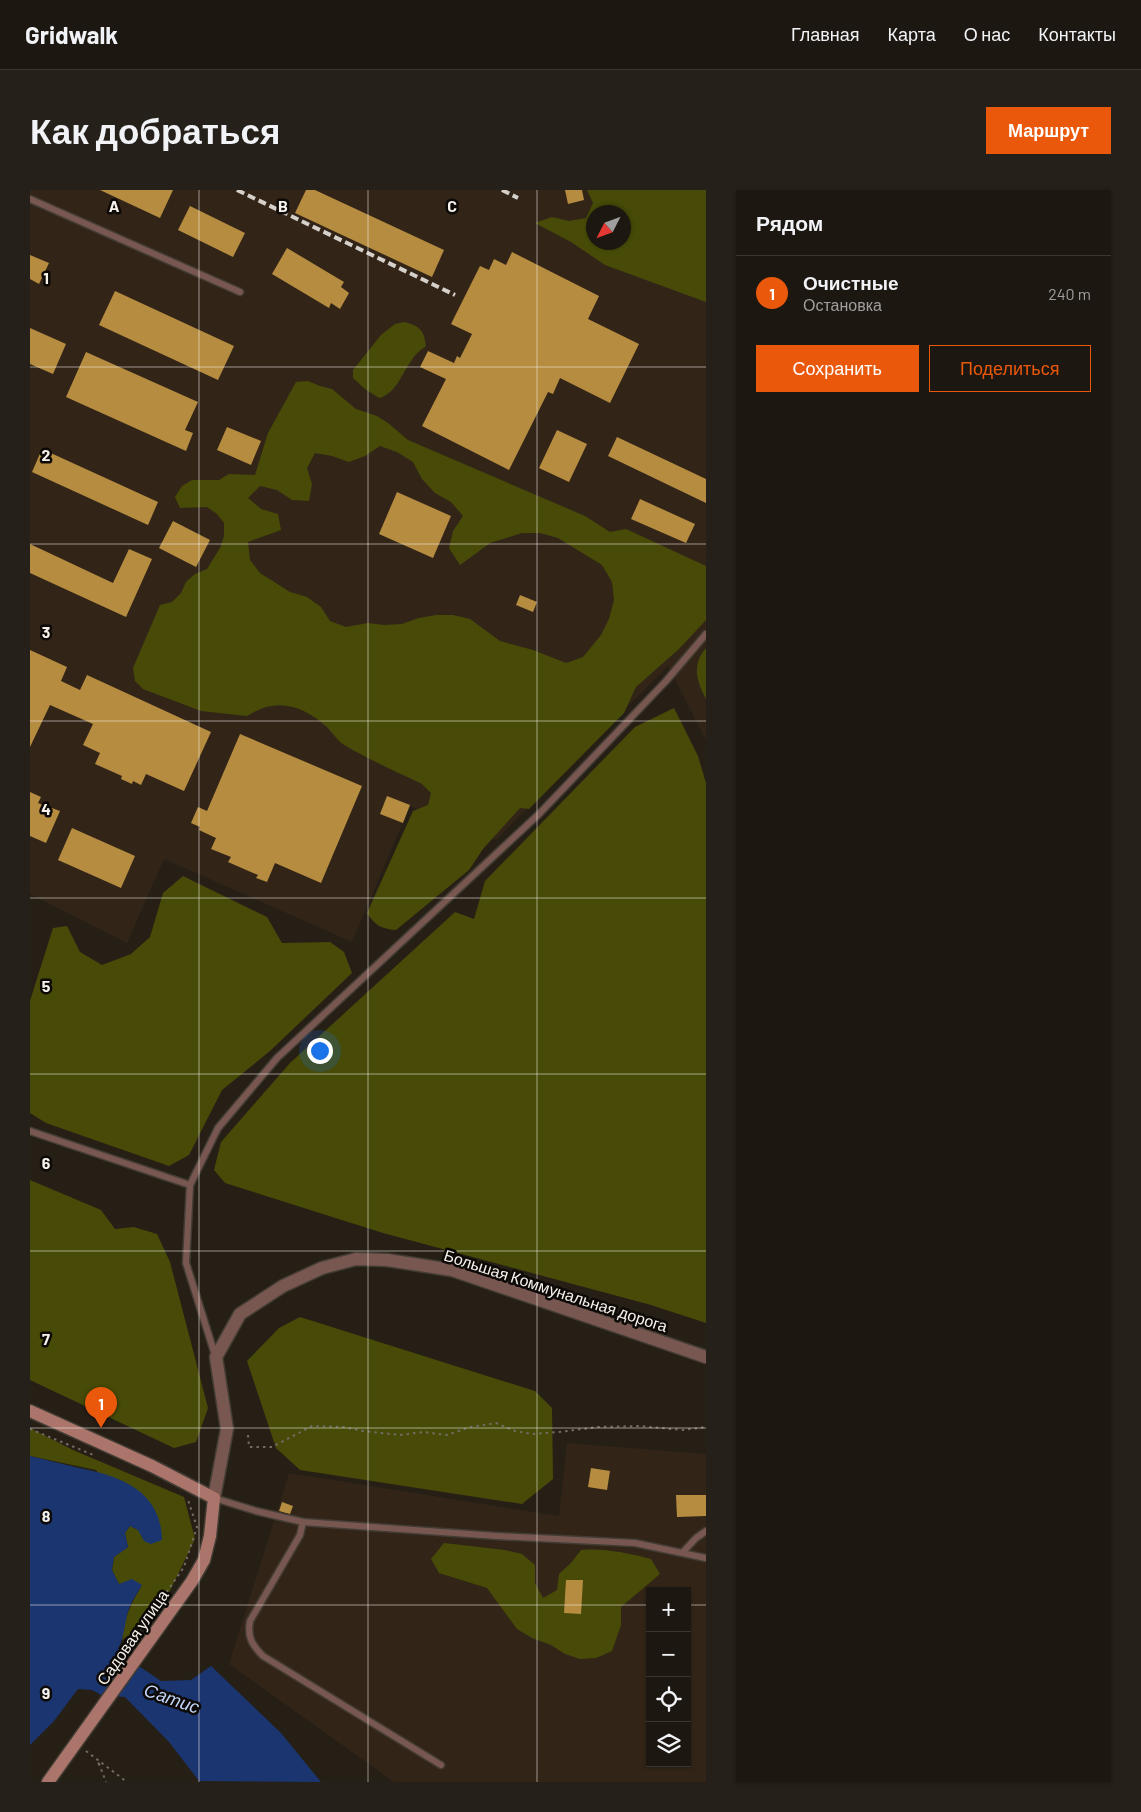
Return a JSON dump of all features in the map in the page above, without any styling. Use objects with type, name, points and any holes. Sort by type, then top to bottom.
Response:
[{"type":"street","name":"Большая Коммунальная дорога","points":[[216,1357],[240,1314],[283,1286],[322,1268],[356,1259],[387,1260],[452,1270],[706,1357]]},
{"type":"street","points":[[30,1411],[152,1466],[214,1498],[227,1429],[216,1357]]},
{"type":"street","name":"Садовая улица","points":[[48,1782],[192,1581],[204,1560],[210,1536],[214,1498]]},
{"type":"lane","points":[[30,199],[240,292]]},
{"type":"lane","points":[[216,1357],[186,1263],[190,1185],[218,1128],[277,1058],[539,814],[666,680],[706,634]]},
{"type":"lane","points":[[30,1131],[190,1185]]},
{"type":"lane","points":[[214,1498],[256,1511],[303,1522],[497,1536],[635,1543],[706,1558]]},
{"type":"lane","points":[[303,1522],[300,1535],[250,1621],[248,1632],[252,1646],[262,1656],[442,1765]]},
{"type":"lane","points":[[683,1552],[696,1538],[706,1531]]},
{"type":"path","points":[[248,1435],[249,1446],[272,1448],[312,1426],[400,1435],[423,1432],[447,1435],[470,1427],[496,1423],[515,1431],[532,1434],[598,1427],[639,1426],[683,1430],[706,1427]]},
{"type":"path","points":[[30,1429],[97,1456]]},
{"type":"path","points":[[134,1640],[184,1567],[197,1527],[188,1500],[181,1496]]},
{"type":"path","points":[[76,1743],[127,1782]]},
{"type":"path","points":[[98,1761],[99,1765]]},
{"type":"path","points":[[98,1761],[106,1782]]},
{"type":"shaded area","points":[[30,190],[592,190],[593,205],[586,205],[586,250],[631,250],[631,244],[706,271],[706,740],[668,666],[496,840],[410,806],[352,942],[164,859],[127,943],[30,894]]},
{"type":"shaded area","points":[[587,190],[706,190],[706,302],[605,265],[571,242],[535,223],[552,217],[569,221],[586,218],[586,250],[631,250],[631,205],[592,205],[593,203]]},
{"type":"shaded area","points":[[404,322],[414,325],[422,332],[426,346],[418,352],[390,392],[379,398],[353,378],[353,370],[381,335],[395,324]]},
{"type":"shaded area","points":[[308,381],[332,389],[356,409],[377,416],[408,440],[585,516],[610,532],[626,529],[706,566],[706,620],[679,649],[636,687],[624,713],[529,809],[520,808],[483,849],[469,870],[396,930],[379,926],[367,913],[413,811],[428,805],[431,793],[422,784],[343,744],[318,719],[298,709],[278,705],[258,710],[247,716],[201,711],[143,689],[135,681],[133,668],[160,605],[172,602],[181,593],[186,582],[195,574],[207,569],[220,548],[224,536],[224,523],[217,514],[207,507],[180,508],[175,497],[182,486],[192,480],[219,480],[229,474],[255,475],[268,433],[296,382]],"holes":[[[380,446],[397,452],[413,462],[422,479],[435,493],[451,502],[463,516],[453,531],[449,548],[460,565],[490,543],[522,533],[540,533],[558,538],[602,565],[612,582],[614,600],[609,619],[601,635],[583,657],[566,663],[533,650],[500,641],[470,619],[453,615],[436,615],[402,624],[384,625],[368,623],[346,627],[330,621],[321,607],[307,597],[290,592],[260,573],[250,560],[248,542],[281,530],[278,514],[261,509],[248,498],[260,486],[277,490],[292,500],[309,501],[312,484],[307,468],[315,453],[349,462],[365,456]]]},
{"type":"shaded area","points":[[706,648],[706,699],[698,680],[697,667],[701,654]]},
{"type":"shaded area","points":[[674,708],[698,756],[706,783],[706,1323],[651,1305],[383,1233],[225,1183],[214,1170],[221,1142],[290,1063],[455,912],[474,919],[485,881],[635,727]]},
{"type":"shaded area","points":[[183,876],[267,917],[282,943],[330,942],[344,952],[352,973],[270,1051],[222,1090],[189,1155],[169,1166],[46,1123],[30,1113],[30,1001],[53,928],[67,926],[80,952],[102,965],[131,954],[150,937],[163,893]]},
{"type":"shaded area","points":[[30,1180],[101,1210],[115,1229],[134,1227],[157,1234],[170,1262],[208,1408],[196,1442],[174,1448],[30,1380]]},
{"type":"shaded area","points":[[300,1317],[535,1391],[552,1408],[553,1479],[522,1504],[300,1470],[276,1448],[247,1361],[279,1328]]},
{"type":"shaded area","points":[[30,1428],[73,1450],[184,1497],[195,1539],[164,1603],[142,1626],[122,1640],[126,1618],[142,1585],[119,1584],[112,1570],[114,1557],[128,1547],[125,1533],[130,1526],[138,1530],[151,1544],[96,1470],[30,1456]]},
{"type":"shaded area","points":[[567,1443],[706,1454],[706,1782],[394,1782],[229,1664],[289,1473],[559,1516]]},
{"type":"shaded area","points":[[444,1543],[505,1550],[522,1554],[535,1565],[535,1583],[543,1598],[557,1590],[559,1574],[581,1550],[607,1550],[651,1559],[660,1574],[621,1607],[621,1625],[612,1651],[596,1658],[580,1659],[565,1654],[551,1645],[532,1638],[517,1629],[487,1588],[439,1573],[431,1559]]},
{"type":"water","name":"Сатис","points":[[30,1456],[95,1471],[123,1481],[136,1489],[155,1509],[160,1523],[162,1540],[151,1544],[144,1541],[138,1530],[130,1526],[125,1533],[128,1547],[114,1557],[112,1570],[119,1584],[132,1579],[142,1585],[130,1606],[122,1640],[118,1648],[127,1658],[161,1681],[191,1680],[211,1666],[281,1733],[321,1782],[199,1781],[169,1742],[125,1697],[101,1695],[92,1690],[78,1689],[54,1721],[30,1745]]},
{"type":"building","points":[[100,190],[173,190],[160,218]]},
{"type":"building","points":[[306,190],[315,190],[444,250],[432,277],[295,213]]},
{"type":"building","points":[[565,190],[582,190],[584,200],[568,204]]},
{"type":"building","points":[[190,206],[245,233],[233,257],[178,230]]},
{"type":"building","points":[[287,248],[344,282],[341,287],[349,293],[340,309],[331,303],[329,308],[272,274]]},
{"type":"building","points":[[512,252],[599,296],[588,319],[639,344],[610,403],[560,378],[553,394],[548,392],[509,470],[422,426],[446,379],[420,367],[428,351],[454,363],[457,356],[460,358],[472,334],[451,324],[480,266],[489,270],[494,259],[506,265]]},
{"type":"building","points":[[30,255],[49,263],[39,284],[30,279]]},
{"type":"building","points":[[115,291],[234,346],[218,380],[99,325]]},
{"type":"building","points":[[30,328],[66,344],[53,374],[30,364]]},
{"type":"building","points":[[86,352],[198,402],[185,430],[193,433],[186,451],[66,397]]},
{"type":"building","points":[[227,427],[261,441],[251,465],[217,450]]},
{"type":"building","points":[[557,430],[587,444],[569,482],[539,468]]},
{"type":"building","points":[[617,437],[706,479],[706,503],[608,456]]},
{"type":"building","points":[[42,449],[158,502],[148,525],[32,472]]},
{"type":"building","points":[[397,492],[451,516],[433,558],[379,534]]},
{"type":"building","points":[[640,499],[695,524],[686,543],[631,519]]},
{"type":"building","points":[[173,521],[210,540],[196,567],[159,548]]},
{"type":"building","points":[[30,544],[113,583],[129,549],[152,559],[126,617],[30,573]]},
{"type":"building","points":[[520,595],[537,602],[533,612],[516,605]]},
{"type":"building","points":[[30,650],[67,667],[61,681],[80,690],[87,675],[211,732],[184,791],[146,774],[141,785],[133,781],[132,784],[121,779],[122,776],[95,764],[100,753],[83,745],[93,724],[50,705],[30,747]]},
{"type":"building","points":[[240,734],[362,786],[321,883],[275,863],[267,882],[256,878],[258,875],[228,862],[231,857],[211,849],[216,838],[199,830],[200,827],[191,823],[198,807],[207,811]]},
{"type":"building","points":[[30,792],[41,797],[38,803],[60,811],[46,843],[30,836]]},
{"type":"building","points":[[387,796],[410,805],[403,823],[380,814]]},
{"type":"building","points":[[72,828],[135,856],[121,888],[58,860]]},
{"type":"building","points":[[591,1468],[610,1471],[607,1490],[588,1487]]},
{"type":"building","points":[[676,1495],[706,1495],[706,1516],[677,1517]]},
{"type":"building","points":[[282,1502],[293,1506],[290,1514],[279,1511]]},
{"type":"building","points":[[566,1580],[583,1580],[581,1614],[564,1613]]},
{"type":"railway","points":[[237,190],[455,295]]},
{"type":"railway","points":[[502,190],[518,198]]},
{"type":"place","name":"Очистные","points":[[101,1428]]}]
